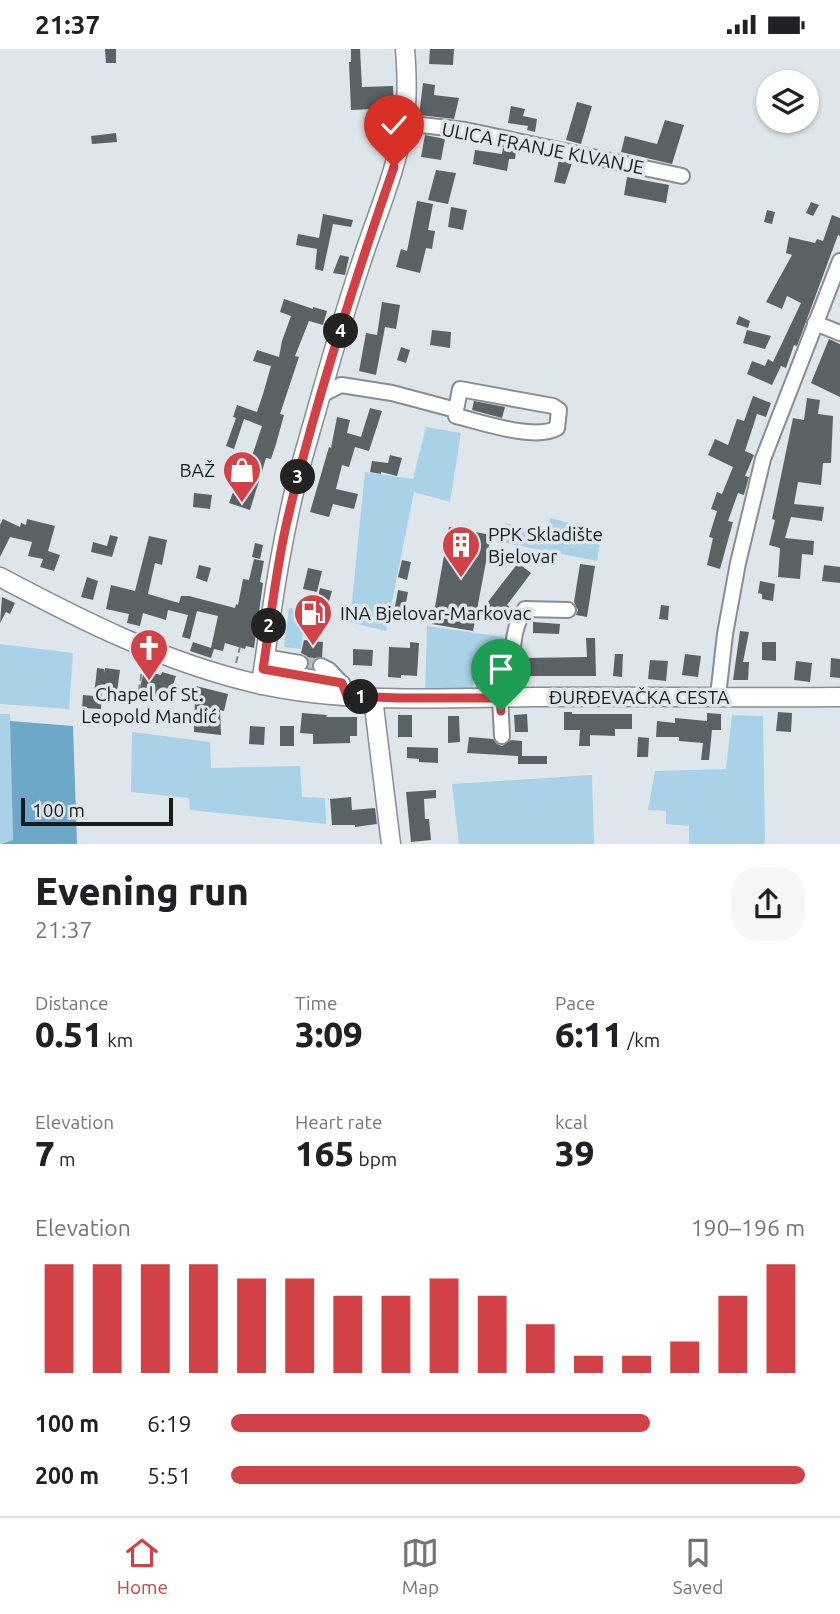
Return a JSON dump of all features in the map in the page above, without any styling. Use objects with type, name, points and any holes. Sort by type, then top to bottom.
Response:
[{"type":"main road","points":[[234,672],[264,665],[287,519],[359,267],[394,167],[404,123],[407,83],[405,49]]},
{"type":"main road","name":"ĐURĐEVAČKA CESTA","points":[[0,577],[116,637],[234,672],[264,665],[373,698],[840,697]]},
{"type":"main road","points":[[373,698],[391,844]]},
{"type":"street","name":"ULICA FRANJE KLVANJE","points":[[404,123],[465,130],[682,176]]},
{"type":"street","points":[[718,696],[729,610],[762,460],[840,261]]},
{"type":"street","points":[[815,323],[840,333]]},
{"type":"street","points":[[321,395],[341,385],[392,393],[456,410]]},
{"type":"street","points":[[460,389],[553,406],[559,410],[557,428],[549,433],[523,431],[456,416],[456,410],[460,389]]},
{"type":"street","points":[[502,736],[517,621],[525,609],[568,610]]},
{"type":"street","points":[[264,665],[300,663]]},
{"type":"street","points":[[321,666],[329,670],[344,689]]},
{"type":"path","points":[[234,672],[240,647]]},
{"type":"path","points":[[136,712],[136,696],[142,669],[154,673],[153,680]]},
{"type":"shaded area","points":[[426,427],[461,433],[450,502],[414,492],[386,631],[350,622],[365,472],[413,479]]},
{"type":"shaded area","points":[[550,518],[602,531],[597,561],[501,542],[506,523],[546,535]]},
{"type":"shaded area","points":[[289,608],[327,614],[324,634],[303,634],[301,649],[284,647]]},
{"type":"shaded area","points":[[427,626],[503,637],[510,645],[510,656],[484,655],[485,675],[475,676],[470,698],[425,698]]},
{"type":"shaded area","points":[[0,644],[73,653],[69,709],[0,704]]},
{"type":"shaded area","points":[[0,714],[10,714],[13,840],[0,843]]},
{"type":"shaded area","points":[[732,715],[763,716],[765,844],[689,844],[689,826],[666,824],[666,811],[648,810],[655,771],[726,769]]},
{"type":"shaded area","points":[[10,721],[73,726],[77,844],[0,844],[13,840]]},
{"type":"shaded area","points":[[132,732],[210,742],[211,768],[300,766],[302,797],[325,798],[326,824],[190,810],[189,798],[131,792]]},
{"type":"shaded area","points":[[592,775],[594,844],[459,844],[452,784]]},
{"type":"building","points":[[105,49],[116,49],[116,63],[106,63]]},
{"type":"building","points":[[351,49],[360,49],[362,87],[393,86],[394,108],[351,110]]},
{"type":"building","points":[[430,49],[454,49],[453,65],[429,64]]},
{"type":"building","points":[[423,83],[435,85],[434,95],[459,98],[454,119],[419,115]]},
{"type":"building","points":[[577,102],[592,106],[581,144],[566,140]]},
{"type":"building","points":[[511,106],[525,109],[523,116],[537,119],[535,132],[527,130],[528,126],[508,123]]},
{"type":"building","points":[[665,120],[684,125],[672,164],[621,152],[625,136],[657,144]]},
{"type":"building","points":[[375,123],[392,126],[387,147],[371,144]]},
{"type":"building","points":[[116,133],[117,142],[92,144],[91,136]]},
{"type":"building","points":[[425,135],[445,139],[441,160],[421,157]]},
{"type":"building","points":[[503,148],[516,151],[515,159],[509,159],[507,171],[473,164],[475,150],[502,154]]},
{"type":"building","points":[[559,160],[572,163],[565,184],[554,182]]},
{"type":"building","points":[[436,170],[456,173],[448,204],[428,200]]},
{"type":"building","points":[[627,177],[669,185],[666,203],[624,195]]},
{"type":"building","points":[[417,201],[433,204],[428,230],[435,231],[432,249],[426,248],[420,273],[396,267],[401,249],[407,251]]},
{"type":"building","points":[[811,202],[819,205],[813,216],[806,213]]},
{"type":"building","points":[[451,207],[467,210],[463,230],[448,227]]},
{"type":"building","points":[[767,210],[775,212],[772,224],[764,222]]},
{"type":"building","points":[[323,214],[353,220],[351,227],[333,224],[323,271],[315,269],[317,249],[296,245],[298,234],[319,238]]},
{"type":"building","points":[[832,215],[840,218],[840,236],[838,235],[797,346],[794,345],[786,368],[781,366],[772,385],[747,374],[752,361],[765,366],[768,359],[773,362],[801,303],[787,296],[782,309],[766,302],[792,255],[786,253],[789,237],[815,243],[817,239],[823,241]]},
{"type":"building","points":[[340,255],[349,257],[345,275],[333,273]]},
{"type":"building","points":[[284,299],[327,311],[323,325],[309,321],[295,356],[299,357],[280,414],[284,415],[276,444],[271,459],[266,458],[250,510],[229,503],[245,460],[250,462],[262,426],[244,419],[234,449],[226,446],[236,418],[233,417],[237,405],[257,412],[263,394],[271,366],[253,361],[257,350],[279,357],[291,316],[280,312]]},
{"type":"building","points":[[382,302],[400,305],[396,329],[385,327],[376,375],[359,371],[366,333],[377,335]]},
{"type":"building","points":[[739,316],[750,321],[748,328],[736,324]]},
{"type":"building","points":[[432,330],[451,332],[450,348],[430,345]]},
{"type":"building","points":[[747,330],[771,336],[765,349],[743,343]]},
{"type":"building","points":[[829,339],[840,344],[840,397],[811,383]]},
{"type":"building","points":[[401,347],[410,350],[406,363],[397,360]]},
{"type":"building","points":[[753,396],[771,403],[766,417],[757,414],[745,451],[754,455],[745,476],[749,477],[744,495],[738,493],[728,521],[733,522],[720,569],[707,565],[713,538],[709,537],[717,511],[711,509],[717,492],[722,494],[733,467],[708,455],[715,439],[728,445],[737,419],[744,421]]},
{"type":"building","points":[[807,398],[820,400],[818,414],[833,416],[831,463],[823,463],[821,485],[798,482],[794,504],[824,507],[822,521],[791,517],[785,538],[814,541],[813,555],[802,554],[800,579],[778,577],[780,548],[769,545],[775,520],[772,519],[793,418],[804,420]]},
{"type":"building","points":[[474,401],[505,407],[502,418],[472,410]]},
{"type":"building","points":[[370,408],[382,411],[369,451],[355,447],[349,467],[342,465],[336,489],[358,494],[354,509],[333,504],[329,517],[310,512],[329,447],[331,448],[337,417],[350,420],[347,433],[361,437]]},
{"type":"building","points":[[390,455],[402,458],[397,476],[370,472],[372,461],[388,463]]},
{"type":"building","points":[[194,493],[212,495],[210,509],[193,507]]},
{"type":"building","points":[[3,519],[20,527],[21,523],[26,525],[27,519],[55,526],[48,551],[60,555],[54,571],[40,567],[43,559],[28,556],[32,542],[10,537],[0,557],[0,525]]},
{"type":"building","name":"PPK Skladište Bjelovar","points":[[449,527],[491,535],[473,631],[432,624]]},
{"type":"building","points":[[110,535],[118,537],[112,557],[91,552],[93,542],[107,546]]},
{"type":"building","points":[[149,536],[167,540],[162,565],[155,563],[148,594],[179,603],[181,596],[189,596],[235,608],[243,579],[249,580],[254,559],[264,561],[254,648],[246,646],[245,649],[225,643],[223,651],[214,649],[211,658],[190,651],[193,642],[211,648],[218,616],[197,611],[190,639],[182,637],[188,615],[168,610],[166,620],[143,613],[140,626],[127,623],[129,614],[106,609],[111,585],[135,591]]},
{"type":"building","points":[[255,543],[263,545],[260,559],[252,557]]},
{"type":"building","points":[[402,560],[411,562],[407,580],[398,577]]},
{"type":"building","points":[[518,563],[531,573],[507,605],[513,610],[510,619],[500,611],[496,616],[484,607]]},
{"type":"building","points":[[580,564],[595,566],[587,617],[576,615],[578,610],[574,602]]},
{"type":"building","points":[[199,565],[211,568],[207,582],[196,578]]},
{"type":"building","points":[[824,565],[840,567],[840,583],[822,581]]},
{"type":"building","points":[[308,568],[322,571],[317,592],[303,589]]},
{"type":"building","points":[[87,577],[98,581],[93,600],[81,597]]},
{"type":"building","points":[[760,581],[775,584],[773,601],[762,599],[762,594],[758,593]]},
{"type":"building","points":[[320,588],[332,591],[327,608],[316,605]]},
{"type":"building","points":[[398,590],[408,592],[404,614],[394,612]]},
{"type":"building","points":[[2,597],[15,603],[10,614],[6,612],[0,623]]},
{"type":"building","points":[[661,605],[669,606],[668,620],[659,619]]},
{"type":"building","points":[[533,622],[560,624],[559,634],[533,633]]},
{"type":"building","points":[[740,631],[749,632],[743,662],[749,662],[748,680],[733,680]]},
{"type":"building","points":[[586,638],[595,638],[596,676],[529,676],[528,658],[587,657]]},
{"type":"building","points":[[304,640],[323,642],[322,657],[315,658],[312,668],[308,667],[307,656],[301,653]]},
{"type":"building","points":[[410,642],[419,643],[417,676],[388,677],[389,647],[410,648]]},
{"type":"building","points":[[762,642],[776,642],[776,661],[762,660]]},
{"type":"building","points":[[353,649],[373,650],[372,666],[353,665]]},
{"type":"building","points":[[615,654],[623,654],[622,677],[613,676]]},
{"type":"building","points":[[685,654],[701,656],[698,677],[682,675]]},
{"type":"building","points":[[490,657],[503,657],[503,669],[490,669]]},
{"type":"building","points":[[831,658],[840,659],[840,678],[830,677]]},
{"type":"building","points":[[650,660],[668,661],[666,681],[648,679]]},
{"type":"building","points":[[796,661],[812,663],[810,682],[794,680]]},
{"type":"building","points":[[97,668],[104,669],[104,673],[105,668],[120,670],[117,692],[102,690],[101,709],[82,708],[83,695],[94,696]]},
{"type":"building","points":[[144,671],[176,676],[170,694],[164,692],[162,698],[139,692]]},
{"type":"building","points":[[192,685],[228,694],[224,711],[220,710],[221,735],[194,732],[195,699],[189,698]]},
{"type":"building","points":[[564,712],[632,714],[632,729],[615,729],[615,736],[590,735],[590,746],[579,746],[580,730],[564,730]]},
{"type":"building","points":[[778,712],[792,713],[791,732],[776,731]]},
{"type":"building","points":[[302,713],[327,715],[326,717],[357,717],[357,736],[350,736],[350,743],[313,744],[313,734],[300,733]]},
{"type":"building","points":[[707,713],[721,714],[721,730],[712,730],[709,760],[701,760],[703,743],[679,741],[679,737],[656,737],[657,721],[675,723],[675,718],[707,721]]},
{"type":"building","points":[[527,714],[528,732],[515,732],[514,715]]},
{"type":"building","points":[[398,715],[412,715],[412,737],[398,737]]},
{"type":"building","points":[[448,716],[459,716],[460,742],[448,743]]},
{"type":"building","points":[[250,726],[265,727],[264,745],[249,744]]},
{"type":"building","points":[[280,726],[294,726],[294,746],[280,746]]},
{"type":"building","points":[[469,737],[493,739],[502,746],[511,740],[522,741],[522,756],[547,756],[547,764],[518,764],[518,756],[467,753]]},
{"type":"building","points":[[638,737],[649,738],[648,757],[637,757]]},
{"type":"building","points":[[407,747],[438,748],[438,763],[407,758]]},
{"type":"building","points":[[436,790],[436,798],[424,799],[425,819],[429,819],[431,840],[411,842],[406,792]]},
{"type":"building","points":[[351,797],[352,810],[375,808],[377,824],[355,827],[332,825],[330,799]]},
{"type":"tunnel","points":[[300,663],[321,666]]},
{"type":"place","name":"BAŽ","points":[[242,504]]},
{"type":"place","name":"PPK Skladište Bjelovar","points":[[461,579]]},
{"type":"place","name":"INA Bjelovar-Markovac","points":[[313,647]]},
{"type":"place","name":"Chapel of St. Leopold Mandić","points":[[149,682]]},
{"type":"route","points":[[394,167],[359,267],[287,519],[263,669],[342,683],[347,696],[500,698],[501,711]]}]
